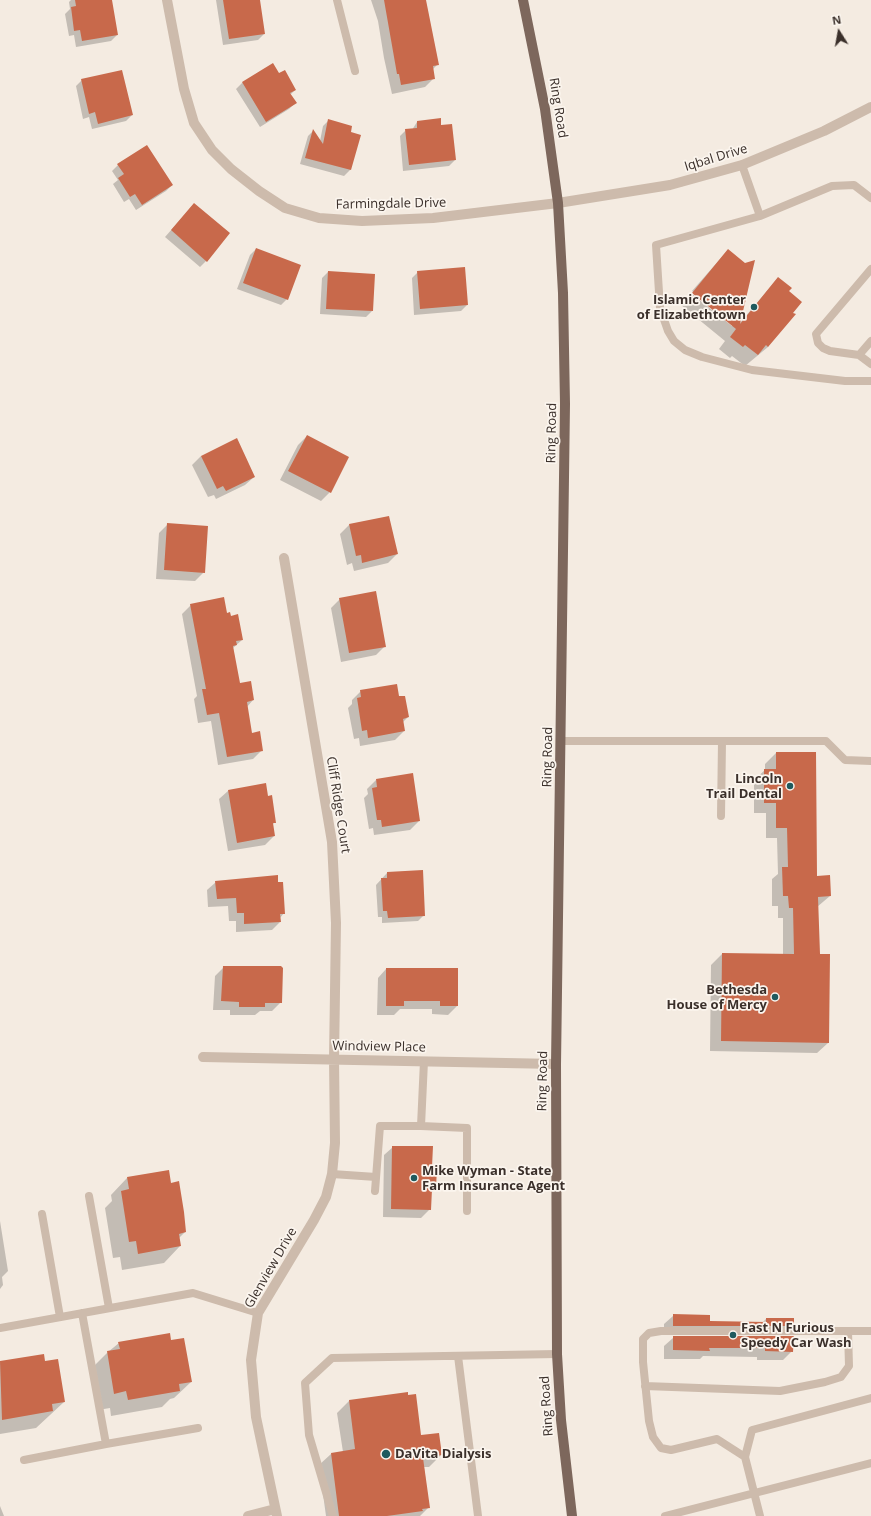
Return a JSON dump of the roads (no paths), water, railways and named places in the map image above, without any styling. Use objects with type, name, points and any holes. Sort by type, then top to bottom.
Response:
[{"type":"main road","name":"Ring Road","points":[[524,0],[545,109],[558,203],[563,293],[566,404],[556,1064],[557,1354],[561,1420],[572,1516]]},
{"type":"street","name":"Farmingdale Drive","points":[[167,0],[184,89],[194,123],[212,150],[231,169],[259,191],[285,208],[319,218],[362,221],[433,218],[558,203]]},
{"type":"street","name":"Iqbal Drive","points":[[558,203],[670,185],[742,165],[824,131],[871,108]]},
{"type":"street","name":"Cliff Ridge Court","points":[[284,558],[332,842],[336,923],[334,1059]]},
{"type":"street","name":"Windview Place","points":[[203,1057],[556,1064]]},
{"type":"street","name":"Glenview Drive","points":[[276,1513],[256,1417],[251,1360],[258,1313],[314,1220],[326,1197],[332,1174],[335,1144],[334,1059]]},
{"type":"street","points":[[248,1516],[276,1513]]},
{"type":"lane","points":[[337,0],[355,71]]},
{"type":"lane","points":[[742,165],[760,216]]},
{"type":"lane","points":[[871,198],[854,185],[832,186],[760,216],[656,244],[660,308],[663,320],[674,342],[685,350],[702,357],[752,370],[845,381],[871,381]]},
{"type":"lane","points":[[871,269],[817,330],[816,339],[823,348],[830,351],[859,355],[871,364]]},
{"type":"lane","points":[[859,355],[871,340]]},
{"type":"lane","points":[[561,741],[826,741],[845,760],[871,761]]},
{"type":"lane","points":[[721,816],[722,741]]},
{"type":"lane","points":[[421,1126],[424,1061]]},
{"type":"lane","points":[[375,1191],[380,1126],[467,1128],[467,1211]]},
{"type":"lane","points":[[332,1174],[376,1177]]},
{"type":"lane","points":[[89,1196],[109,1308]]},
{"type":"lane","points":[[42,1214],[60,1317]]},
{"type":"lane","points":[[0,1328],[193,1293],[258,1313]]},
{"type":"lane","points":[[82,1313],[106,1444]]},
{"type":"lane","points":[[745,1457],[717,1439],[671,1450],[661,1448],[653,1436],[649,1421],[645,1386],[643,1339],[649,1333],[661,1331],[871,1331]]},
{"type":"lane","points":[[645,1386],[780,1391],[825,1382],[841,1377],[849,1366],[848,1331]]},
{"type":"lane","points":[[332,1516],[309,1435],[305,1383],[332,1358],[557,1354]]},
{"type":"lane","points":[[458,1356],[478,1516]]},
{"type":"lane","points":[[760,1516],[745,1457],[752,1430],[871,1398]]},
{"type":"lane","points":[[24,1460],[198,1428]]},
{"type":"lane","points":[[665,1516],[871,1463]]},
{"type":"place","name":"Islamic Center of Elizabethtown","points":[[754,307]]},
{"type":"place","name":"Lincoln Trail Dental","points":[[790,786]]},
{"type":"place","name":"Bethesda House of Mercy","points":[[775,997]]},
{"type":"place","name":"Mike Wyman - State Farm Insurance Agent","points":[[414,1178]]},
{"type":"place","name":"Fast N Furious Speedy Car Wash","points":[[733,1335]]},
{"type":"place","name":"DaVita Dialysis","points":[[386,1454]]}]
